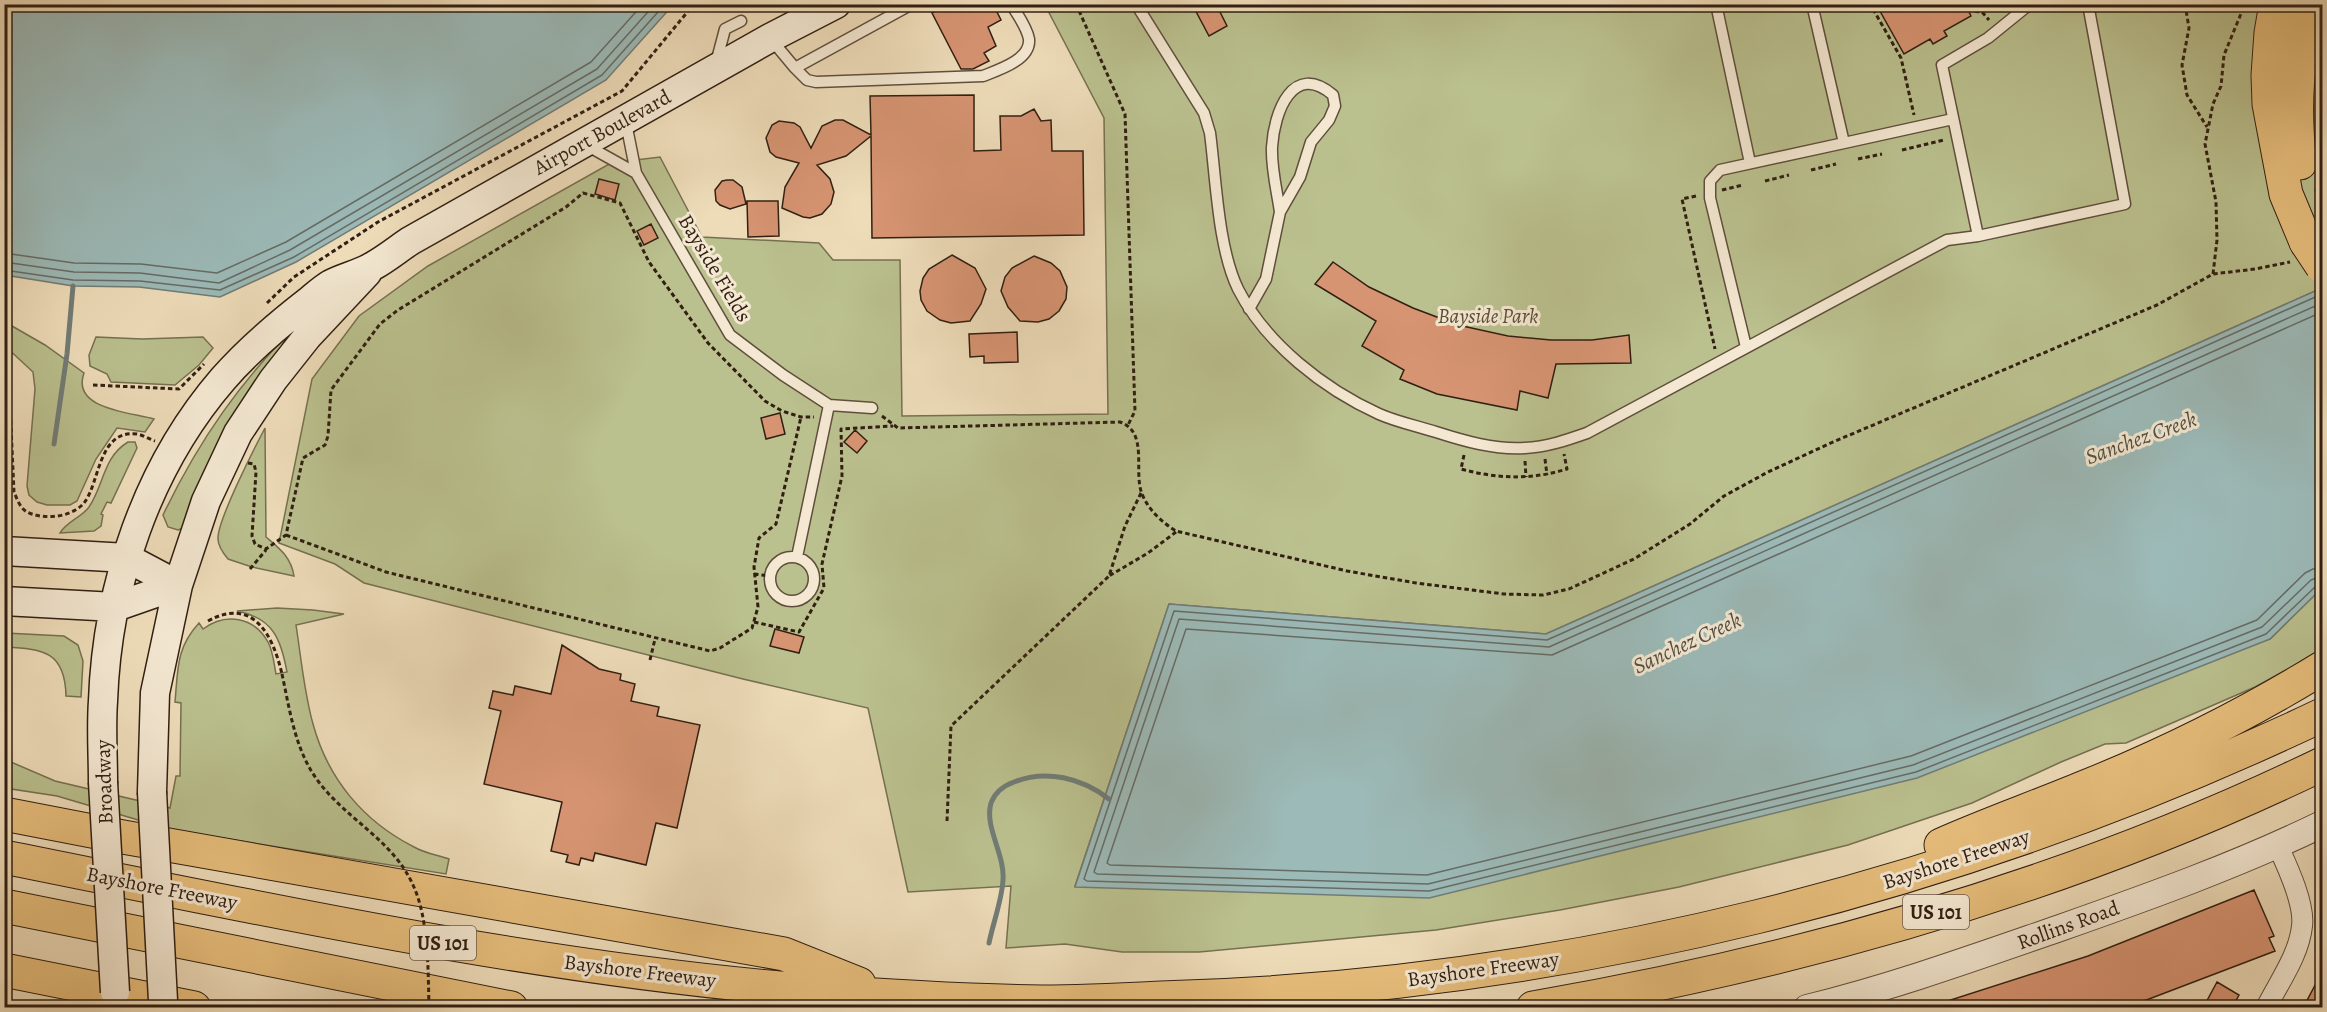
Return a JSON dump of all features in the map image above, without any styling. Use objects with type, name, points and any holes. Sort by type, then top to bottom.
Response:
[{"type":"highway","points":[[2276,4],[2270,44],[2269,104],[2286,194],[2314,248]]},
{"type":"highway","points":[[2310,4],[2296,77],[2296,126],[2314,248]]},
{"type":"highway","points":[[1805,904],[2001,819],[2085,788],[2243,713],[2322,668]]},
{"type":"highway","name":"Bayshore Freeway","points":[[4,857],[357,927],[598,968],[798,990],[1044,1002],[1238,996],[1436,978],[1532,963],[1660,939],[1805,904],[1951,862],[2092,813],[2202,769],[2322,715]]},
{"type":"highway","name":"Bayshore Freeway","points":[[1533,1008],[1665,983],[1738,966],[1812,948],[1958,906],[2050,875],[2173,829],[2322,764]]},
{"type":"highway","points":[[4,814],[784,954],[886,995]]},
{"type":"highway","name":"US 101","points":[[4,906],[511,1008]]},
{"type":"highway","points":[[4,970],[115,1000],[174,1005]]},
{"type":"main road","name":"Airport Boulevard","points":[[127,558],[142,515],[175,449],[216,387],[255,347],[331,284],[373,266],[410,241],[583,143],[770,38],[836,4]]},
{"type":"main road","name":"Airport Boulevard","points":[[178,585],[206,501],[247,418],[290,357],[373,266]]},
{"type":"main road","points":[[4,551],[127,558],[178,585]]},
{"type":"main road","name":"Broadway","points":[[115,1000],[104,782],[103,701],[108,646],[127,558]]},
{"type":"main road","points":[[4,601],[115,607],[178,585]]},
{"type":"main road","points":[[174,1005],[152,792],[155,693],[178,585]]},
{"type":"street","name":"Rollins Road","points":[[1807,1008],[1970,960],[2113,909],[2278,846],[2322,824]]},
{"type":"street","points":[[2266,1008],[2296,950],[2303,924],[2295,885],[2278,846]]},
{"type":"lane","points":[[795,68],[912,4]]},
{"type":"lane","points":[[770,38],[807,80],[816,82],[983,76],[1002,69],[1018,59],[1028,46],[1029,38],[1011,4]]},
{"type":"lane","points":[[1137,4],[1204,113],[1210,133],[1226,259],[1249,309],[1282,346],[1313,374],[1341,393],[1380,414],[1467,442],[1524,448],[1561,442],[1587,433],[1947,240],[1978,236],[2125,204],[2088,4]]},
{"type":"lane","points":[[1716,4],[1750,163]]},
{"type":"lane","points":[[1812,4],[1844,143]]},
{"type":"lane","points":[[1978,236],[1942,65],[1988,38],[2030,4]]},
{"type":"lane","points":[[714,70],[725,29],[741,21]]},
{"type":"lane","points":[[1249,309],[1266,279],[1280,212],[1300,177],[1311,142],[1329,120],[1335,106],[1333,95],[1311,82],[1297,86],[1283,100],[1275,126],[1271,148],[1280,212]]},
{"type":"lane","points":[[1746,348],[1710,198],[1710,181],[1720,170],[1953,118]]},
{"type":"lane","name":"Bayside Fields","points":[[625,120],[636,173],[730,335],[783,375],[829,405],[872,408]]},
{"type":"lane","points":[[583,143],[636,173]]},
{"type":"lane","points":[[797,557],[829,405]]},
{"type":"lane","points":[[787,557],[797,557],[807,561],[814,573],[813,588],[804,598],[788,601],[779,597],[772,590],[770,576],[777,562],[787,557]]},
{"type":"path","points":[[1076,4],[1125,114],[1135,411],[1128,425]]},
{"type":"path","points":[[1971,4],[1975,10],[1989,17],[1990,25],[1985,31],[1988,38]]},
{"type":"path","points":[[2185,4],[2189,28],[2182,65],[2187,95],[2207,127]]},
{"type":"path","points":[[2213,274],[2217,240],[2216,202],[2205,144],[2207,127],[2213,104],[2221,87],[2224,55],[2245,4]]},
{"type":"path","points":[[1873,9],[1901,58],[1921,145]]},
{"type":"path","points":[[1902,150],[1957,137]]},
{"type":"path","points":[[1858,159],[1882,154]]},
{"type":"path","points":[[1811,170],[1836,164]]},
{"type":"path","points":[[1765,181],[1789,175]]},
{"type":"path","points":[[1719,191],[1743,185]]},
{"type":"path","points":[[2316,190],[2322,209]]},
{"type":"path","points":[[250,569],[266,549],[286,535],[303,458],[325,445],[328,436],[331,390],[380,324],[398,310],[566,207],[584,193],[620,203],[649,262],[708,343],[765,401],[782,411],[801,417],[816,417]]},
{"type":"path","points":[[1698,196],[1682,200],[1715,349]]},
{"type":"path","points":[[872,408],[898,428],[1120,423],[1128,425],[1136,435],[1141,493],[1152,512],[1176,531],[1347,571],[1416,583],[1503,594],[1543,595],[1569,589],[1634,559],[1690,524],[1724,496],[1767,472],[2157,305],[2213,274],[2255,269],[2314,248]]},
{"type":"path","points":[[4,354],[8,361],[14,492],[25,511],[40,517],[54,517],[69,513],[82,505],[102,456],[120,437],[137,434],[175,449]]},
{"type":"path","points":[[286,535],[386,572],[710,651],[720,648],[752,628],[758,607],[754,574],[759,538],[776,524],[801,417]]},
{"type":"path","points":[[754,622],[800,632],[824,588],[822,564],[842,476],[841,429],[895,425]]},
{"type":"path","points":[[1467,442],[1461,468],[1490,475],[1526,477],[1547,475],[1568,469]]},
{"type":"path","points":[[1525,458],[1526,477]]},
{"type":"path","points":[[245,463],[254,464],[256,472],[252,537],[255,544],[266,549]]},
{"type":"path","points":[[1109,576],[1125,526],[1141,493]]},
{"type":"path","points":[[947,822],[951,726],[1109,576],[1148,553],[1176,531]]},
{"type":"path","points":[[754,574],[770,576]]},
{"type":"path","points":[[207,621],[230,614],[238,615],[254,620],[272,639],[297,740],[312,772],[335,800],[395,855],[414,887],[423,919],[429,1008]]},
{"type":"path","points":[[650,660],[655,638]]},
{"type":"green space","name":"Bayside Park","points":[[1045,5],[2322,5],[2322,288],[1546,634],[1169,604],[1075,886],[2270,639],[2322,588],[2322,650],[2255,687],[2126,743],[2105,744],[2061,762],[1972,803],[1848,845],[1679,887],[1560,910],[1436,930],[1199,952],[1122,952],[1065,944],[1006,948],[1011,886],[908,892],[868,708],[743,679],[364,583],[335,564],[279,543],[312,379],[359,316],[428,266],[611,163],[660,157],[702,237],[819,243],[833,260],[900,260],[902,416],[1108,414],[1104,118]]},
{"type":"green space","points":[[5,322],[45,345],[84,373],[82,385],[86,394],[94,402],[117,411],[154,419],[145,432],[117,428],[96,459],[77,501],[70,505],[47,505],[37,502],[29,495],[27,486],[35,389],[33,372],[5,346]]},
{"type":"green space","points":[[300,322],[183,528],[178,530],[168,527],[163,515],[191,461],[207,436],[240,389]]},
{"type":"green space","points":[[96,337],[142,339],[203,337],[213,348],[199,365],[175,385],[111,382],[107,374],[90,366],[89,355]]},
{"type":"green space","points":[[265,428],[266,537],[288,558],[294,576],[228,559],[218,542],[219,530],[230,501]]},
{"type":"green space","points":[[128,442],[135,442],[137,448],[111,503],[107,502],[101,514],[103,515],[101,526],[94,531],[60,533],[66,525],[89,507],[113,455]]},
{"type":"green space","points":[[277,608],[344,614],[296,625],[307,700],[320,744],[338,780],[364,811],[396,837],[426,852],[449,859],[446,874],[172,830],[57,796],[5,788],[4,759],[55,781],[170,808],[176,776],[180,776],[181,703],[175,702],[178,669],[186,641],[199,623],[203,629],[221,620],[247,622],[255,627],[268,642],[276,674],[287,672],[282,650],[273,632],[259,619],[237,611]]},
{"type":"green space","points":[[5,633],[64,636],[78,645],[83,661],[81,697],[66,696],[65,681],[61,670],[49,655],[30,649],[5,647]]},
{"type":"water","points":[[4,5],[673,5],[606,80],[296,262],[220,297],[139,287],[73,286],[5,275]]},
{"type":"water","points":[[2322,288],[2322,588],[2270,639],[1917,778],[1429,898],[1075,887],[1169,604],[1546,634]]},
{"type":"building","points":[[947,4],[993,4],[1001,20],[988,27],[996,46],[984,53],[989,61],[973,69],[961,69],[932,13]]},
{"type":"building","points":[[1192,4],[1216,4],[1227,26],[1209,36]]},
{"type":"building","points":[[1876,4],[1965,4],[1971,16],[1944,31],[1947,36],[1933,44],[1930,39],[1904,54]]},
{"type":"building","points":[[974,95],[974,151],[1001,150],[1000,116],[1021,116],[1034,109],[1041,121],[1051,120],[1052,151],[1083,151],[1084,235],[872,238],[871,136],[846,156],[817,165],[830,179],[834,192],[831,204],[822,214],[810,218],[803,217],[782,208],[785,187],[799,163],[776,157],[770,152],[766,138],[772,125],[779,121],[794,123],[800,127],[811,148],[822,126],[835,120],[843,120],[871,135],[870,96]]},
{"type":"building","points":[[599,179],[619,184],[615,200],[595,194]]},
{"type":"building","points":[[733,180],[742,187],[746,204],[730,209],[716,201],[715,190],[722,181]]},
{"type":"building","points":[[747,201],[778,201],[779,236],[748,237]]},
{"type":"building","points":[[651,224],[658,238],[644,245],[637,231]]},
{"type":"building","points":[[952,255],[975,268],[986,289],[981,304],[970,321],[951,323],[940,320],[927,311],[921,300],[920,291],[923,278],[929,269]]},
{"type":"building","points":[[1034,256],[1051,263],[1060,271],[1067,287],[1066,299],[1059,311],[1049,319],[1038,322],[1020,321],[1008,307],[1001,291],[1005,277],[1012,268]]},
{"type":"building","points":[[1333,262],[1369,287],[1413,308],[1458,325],[1508,336],[1551,340],[1592,340],[1629,335],[1631,363],[1556,364],[1548,398],[1520,391],[1517,410],[1437,394],[1400,379],[1404,370],[1362,346],[1376,321],[1315,284]]},
{"type":"building","points":[[1017,332],[1018,362],[984,363],[984,356],[970,357],[969,334]]},
{"type":"building","points":[[780,413],[785,434],[766,439],[761,418]]},
{"type":"building","points":[[855,430],[867,441],[857,453],[844,442]]},
{"type":"building","points":[[775,629],[804,637],[799,653],[770,646]]},
{"type":"building","points":[[562,645],[599,669],[621,674],[620,680],[635,684],[631,701],[659,707],[657,716],[700,725],[677,828],[656,823],[646,865],[595,853],[593,861],[581,858],[579,865],[566,862],[568,855],[551,851],[562,802],[484,784],[501,711],[489,708],[493,691],[513,695],[515,686],[551,694]]},
{"type":"building","points":[[2254,890],[2274,936],[2269,938],[2275,951],[2149,999],[2123,1008],[1938,1008],[1938,1004],[2088,956]]},
{"type":"building","points":[[2322,972],[2322,1008],[2303,1008]]},
{"type":"building","points":[[2217,982],[2239,995],[2232,1008],[2203,1008]]},
{"type":"waterway","points":[[54,444],[67,354],[73,286]]},
{"type":"waterway","name":"Sanchez Creek","points":[[989,943],[1003,880],[1001,860],[990,822],[991,803],[997,793],[1006,785],[1026,778],[1051,776],[1076,781],[1109,799]]}]
